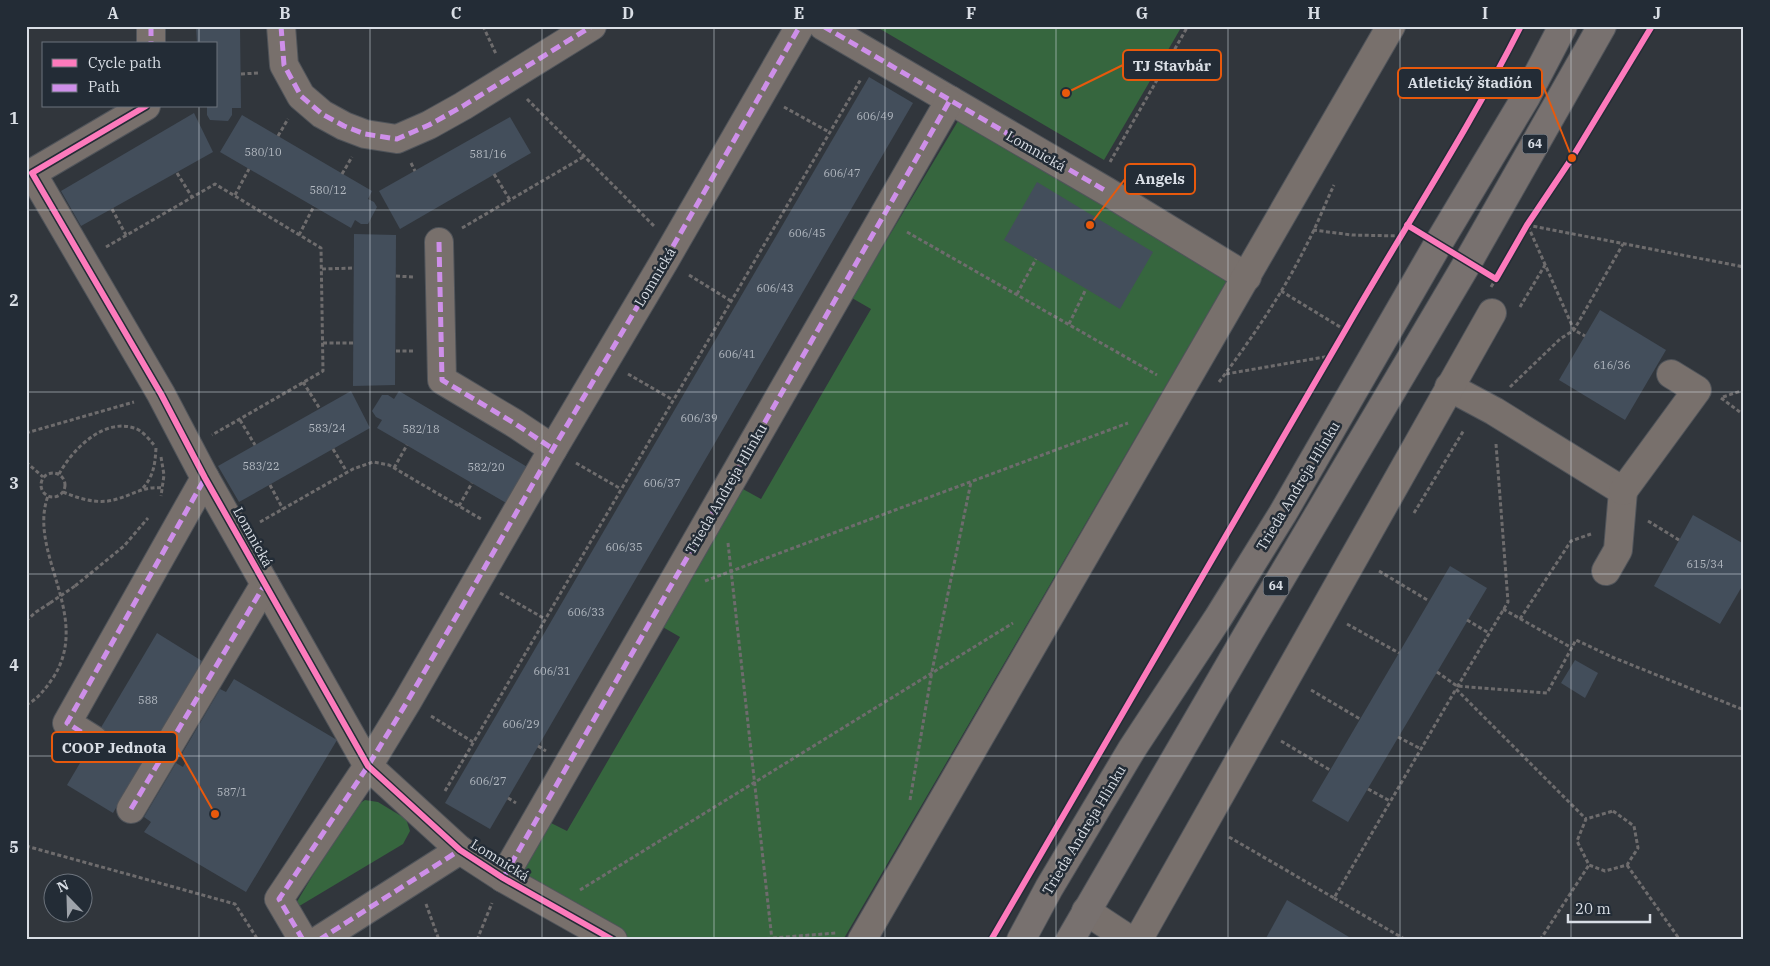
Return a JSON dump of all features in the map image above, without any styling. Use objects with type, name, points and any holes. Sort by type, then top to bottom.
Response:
[{"type":"main road","name":"Trieda Andreja Hlinku","points":[[1021,940],[1049,888],[1132,749],[1218,618],[1283,513],[1438,244],[1526,97],[1563,26]]},
{"type":"main road","name":"64","points":[[1070,940],[1357,448],[1468,262],[1602,26]]},
{"type":"main road","points":[[1049,888],[1086,911]]},
{"type":"street","points":[[151,26],[151,42]]},
{"type":"street","points":[[281,26],[284,64],[301,96],[322,114],[344,126],[365,134],[397,139],[455,111],[592,26]]},
{"type":"street","name":"Lomnická","points":[[303,940],[279,898],[368,766],[407,702],[553,449],[670,253],[800,26]]},
{"type":"street","name":"Lomnická","points":[[823,26],[1247,277]]},
{"type":"street","points":[[865,935],[1391,26]]},
{"type":"street","name":"Trieda Andreja Hlinku","points":[[503,878],[950,100]]},
{"type":"street","name":"Lomnická","points":[[143,108],[32,172],[161,394],[205,478],[368,766],[460,850],[503,878],[613,940]]},
{"type":"street","points":[[440,242],[442,380],[553,449]]},
{"type":"street","points":[[1138,940],[1492,313]]},
{"type":"street","points":[[1606,571],[1618,550],[1623,491],[1696,390],[1671,374]]},
{"type":"street","points":[[1449,387],[1491,410],[1623,491]]},
{"type":"street","points":[[94,740],[67,723],[205,478]]},
{"type":"street","points":[[131,809],[265,584]]},
{"type":"street","points":[[319,940],[460,850]]},
{"type":"street","points":[[1086,911],[1130,940]]},
{"type":"path","points":[[1106,167],[1188,26]]},
{"type":"path","points":[[1396,245],[1452,154],[1497,74],[1521,26]]},
{"type":"path","points":[[445,790],[862,76]]},
{"type":"path","points":[[507,79],[584,156],[670,253],[731,301]]},
{"type":"path","points":[[760,93],[829,132]]},
{"type":"path","points":[[440,242],[584,156]]},
{"type":"path","points":[[234,196],[249,169]]},
{"type":"path","points":[[177,173],[192,197]]},
{"type":"path","points":[[494,174],[510,200]]},
{"type":"path","points":[[83,262],[215,184],[321,248],[323,371],[190,448]]},
{"type":"path","points":[[1216,387],[1260,326],[1281,291],[1308,243],[1334,185]]},
{"type":"path","points":[[299,235],[314,206]]},
{"type":"path","points":[[112,210],[126,235]]},
{"type":"path","points":[[882,218],[1069,324],[1175,398]]},
{"type":"path","points":[[1523,233],[1532,218]]},
{"type":"path","points":[[1407,225],[1438,244]]},
{"type":"path","points":[[1527,225],[1744,267]]},
{"type":"path","points":[[1527,225],[1574,330],[1584,336]]},
{"type":"path","points":[[1313,230],[1352,235],[1400,236]]},
{"type":"path","points":[[1334,898],[1508,602],[1491,410],[1560,339],[1574,330],[1623,244]]},
{"type":"path","points":[[1017,294],[1036,259]]},
{"type":"path","points":[[1468,262],[1496,279],[1500,271]]},
{"type":"path","points":[[322,269],[354,268]]},
{"type":"path","points":[[1069,324],[1086,289]]},
{"type":"path","points":[[1281,291],[1345,330]]},
{"type":"path","points":[[1340,338],[1349,323]]},
{"type":"path","points":[[323,343],[353,343]]},
{"type":"path","points":[[1326,364],[1335,347]]},
{"type":"path","points":[[1225,374],[1330,356]]},
{"type":"path","points":[[605,361],[673,400]]},
{"type":"path","points":[[304,382],[320,409]]},
{"type":"path","points":[[26,433],[161,394]]},
{"type":"path","points":[[665,596],[971,482],[1175,398]]},
{"type":"path","points":[[1721,398],[1744,415]]},
{"type":"path","points":[[240,420],[255,446]]},
{"type":"path","points":[[59,474],[72,453],[100,432],[118,427],[133,428],[142,432],[156,448],[161,458],[164,475],[159,501]]},
{"type":"path","points":[[394,468],[407,445]]},
{"type":"path","points":[[142,489],[153,474],[156,448]]},
{"type":"path","points":[[333,449],[347,472]]},
{"type":"path","points":[[553,449],[621,489]]},
{"type":"path","points":[[26,462],[43,477]]},
{"type":"path","points":[[238,535],[347,472],[373,462],[390,465],[505,533]]},
{"type":"path","points":[[50,473],[59,474],[65,482],[63,492],[56,497],[48,496],[41,488],[43,477],[50,473]]},
{"type":"path","points":[[909,805],[932,671],[971,482]]},
{"type":"path","points":[[459,506],[472,483]]},
{"type":"path","points":[[270,485],[283,509]]},
{"type":"path","points":[[63,492],[90,501],[105,502],[117,500],[142,489],[152,487],[163,488]]},
{"type":"path","points":[[26,705],[32,702],[45,689],[56,673],[63,655],[65,636],[64,612],[44,530],[45,506],[48,496]]},
{"type":"path","points":[[723,496],[772,939]]},
{"type":"path","points":[[26,621],[36,612],[75,586],[124,546],[150,515]]},
{"type":"path","points":[[1520,618],[1570,541],[1620,524]]},
{"type":"path","points":[[1379,571],[1429,601]]},
{"type":"path","points":[[478,579],[545,619]]},
{"type":"path","points":[[1503,609],[1572,648]]},
{"type":"path","points":[[554,906],[932,671],[1021,618]]},
{"type":"path","points":[[1467,620],[1489,633]]},
{"type":"path","points":[[1347,624],[1399,653]]},
{"type":"path","points":[[1457,687],[1547,693],[1576,640],[1612,657],[1744,710]]},
{"type":"path","points":[[1437,672],[1457,687],[1586,819]]},
{"type":"path","points":[[1310,689],[1360,719]]},
{"type":"path","points":[[407,702],[474,742]]},
{"type":"path","points":[[1398,737],[1421,749]]},
{"type":"path","points":[[1280,741],[1330,770]]},
{"type":"path","points":[[1368,788],[1390,801]]},
{"type":"path","points":[[1613,811],[1634,826],[1638,848],[1627,865],[1605,871],[1589,865],[1577,841],[1586,819],[1613,811]]},
{"type":"path","points":[[1225,835],[1334,898],[1398,938],[1406,940]]},
{"type":"path","points":[[26,846],[235,904],[258,940]]},
{"type":"path","points":[[1540,940],[1589,865]]},
{"type":"path","points":[[1627,865],[1680,940]]},
{"type":"path","points":[[416,878],[439,940]]},
{"type":"path","points":[[477,940],[503,878]]},
{"type":"path","points":[[747,940],[865,935]]},
{"type":"green space","points":[[875,26],[1182,26],[1104,160]]},
{"type":"green space","points":[[958,121],[1228,279],[843,940],[631,940],[521,874],[547,821],[567,831],[680,637],[661,626],[741,488],[761,499],[871,309],[852,298]]},
{"type":"green space","points":[[365,800],[378,802],[406,819],[410,831],[403,844],[296,908],[295,905],[353,808]]},
{"type":"building","points":[[196,26],[240,26],[241,108],[232,108],[232,115],[228,121],[210,120],[207,115],[207,108],[218,108],[218,42],[197,42]]},
{"type":"building","points":[[869,77],[913,103],[490,829],[445,803]]},
{"type":"building","points":[[194,113],[213,152],[81,226],[61,191]]},
{"type":"building","points":[[242,115],[372,191],[368,199],[374,202],[377,207],[368,224],[361,224],[355,220],[351,228],[220,152]]},
{"type":"building","points":[[510,117],[531,153],[400,229],[379,191]]},
{"type":"building","points":[[1037,182],[1153,252],[1120,309],[1004,240]]},
{"type":"building","points":[[354,234],[396,235],[395,385],[353,386]]},
{"type":"building","points":[[1600,310],[1666,350],[1625,420],[1559,380]]},
{"type":"building","points":[[351,391],[370,428],[239,502],[218,466]]},
{"type":"building","points":[[399,391],[529,468],[508,504],[377,428],[382,420],[376,417],[372,411],[382,395],[388,395],[394,399]]},
{"type":"building","points":[[1693,515],[1744,544],[1744,583],[1720,624],[1654,586]]},
{"type":"building","points":[[1450,566],[1487,588],[1348,822],[1312,801]]},
{"type":"building","points":[[157,633],[202,661],[113,813],[67,785]]},
{"type":"building","points":[[1575,660],[1598,673],[1585,698],[1561,683]]},
{"type":"building","points":[[234,679],[337,740],[246,892],[144,832],[151,822],[144,817],[176,763],[183,767],[186,761],[180,757],[220,689],[226,692]]},
{"type":"building","points":[[1287,900],[1354,940],[1265,940]]},
{"type":"marked path","points":[[151,26],[151,42]]},
{"type":"marked path","points":[[281,26],[284,65],[301,96],[322,114],[344,126],[365,134],[397,139],[429,125],[463,106],[592,26]]},
{"type":"marked path","points":[[303,940],[279,899],[368,766],[407,702],[800,26]]},
{"type":"marked path","points":[[823,26],[1106,191]]},
{"type":"marked path","points":[[26,42],[26,54]]},
{"type":"marked path","points":[[503,878],[950,100]]},
{"type":"marked path","points":[[439,242],[442,380],[553,449]]},
{"type":"marked path","points":[[94,740],[67,723],[205,478]]},
{"type":"marked path","points":[[131,809],[265,584]]},
{"type":"marked path","points":[[319,940],[460,850]]},
{"type":"cycle path","points":[[991,940],[1368,291],[1458,141],[1521,26]]},
{"type":"cycle path","points":[[1407,225],[1496,279],[1527,225],[1572,158],[1652,26]]},
{"type":"cycle path","points":[[143,108],[32,173],[161,394],[205,478],[368,766],[460,850],[503,878],[613,940]]},
{"type":"place","name":"TJ Stavbár","points":[[1066,93]]},
{"type":"place","name":"Atletický štadión","points":[[1572,158]]},
{"type":"place","name":"Angels","points":[[1090,225]]},
{"type":"place","name":"COOP Jednota","points":[[215,814]]}]
